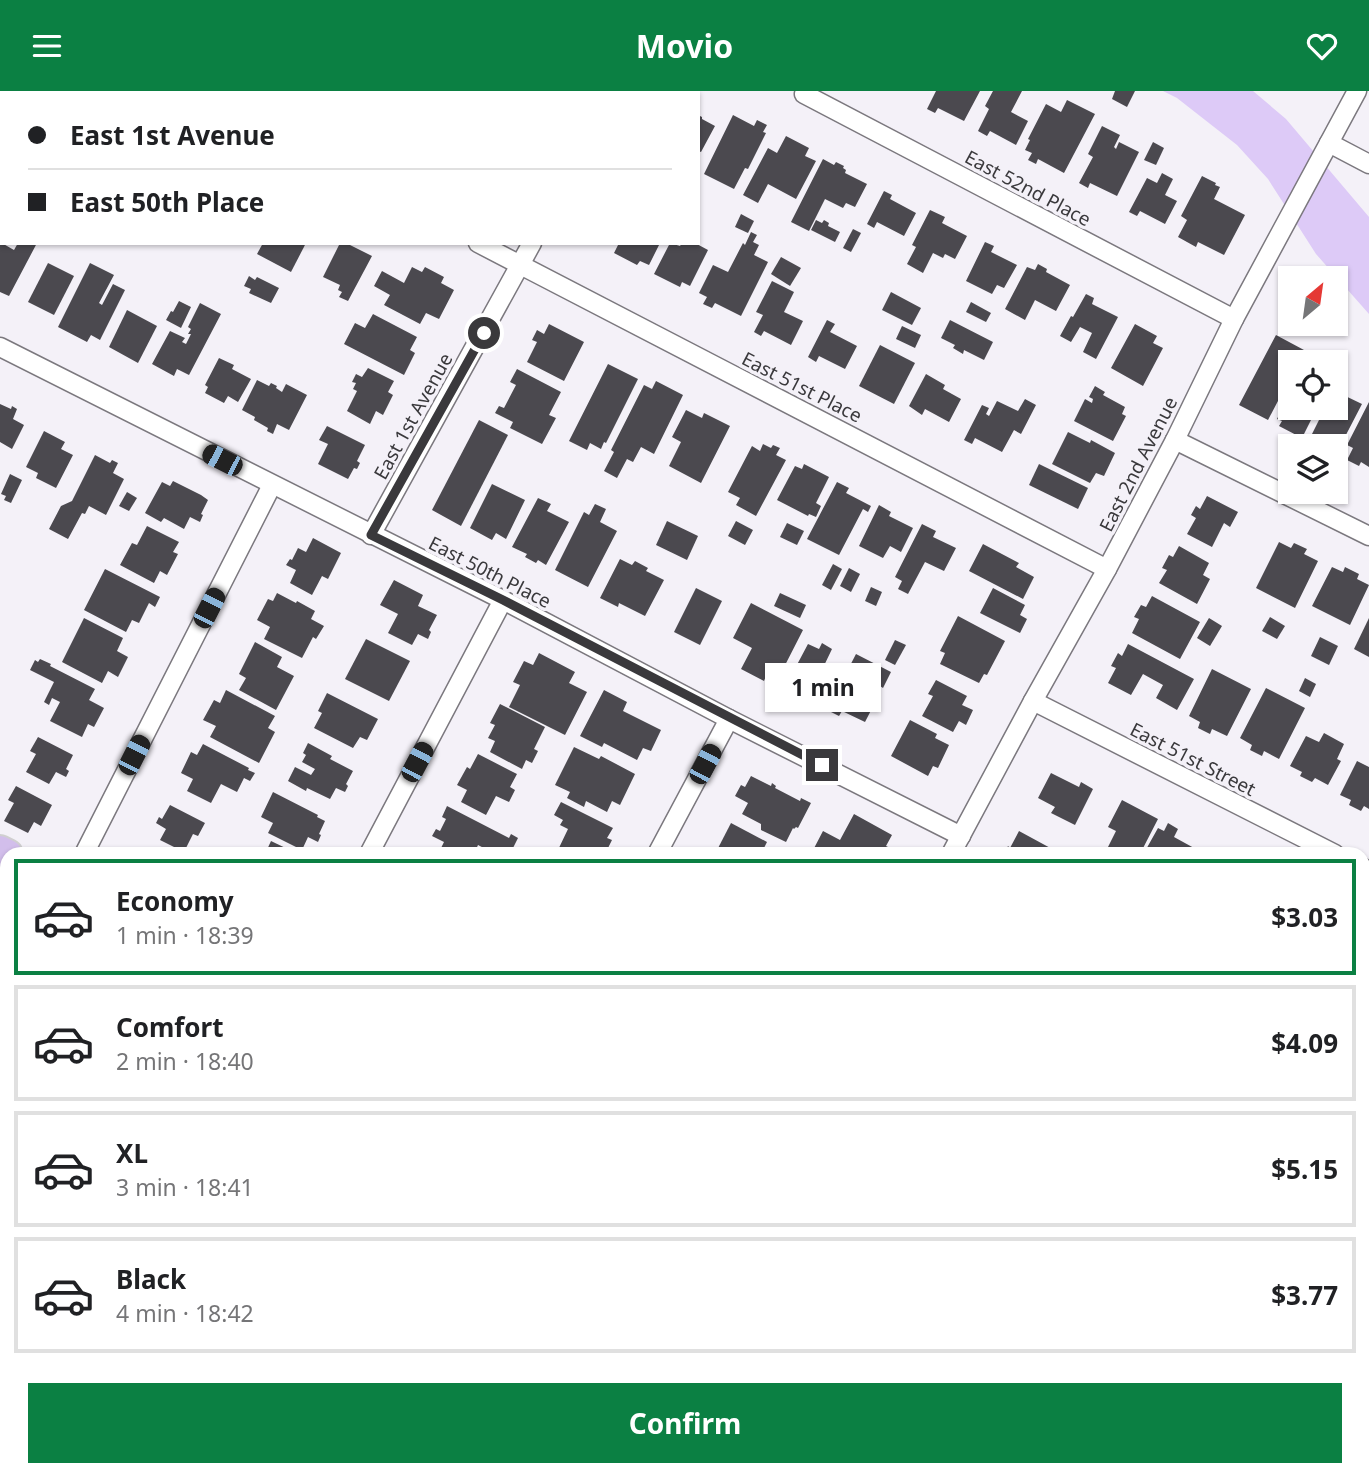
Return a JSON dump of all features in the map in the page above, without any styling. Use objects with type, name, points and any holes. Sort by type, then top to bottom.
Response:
[{"type":"street","name":"East 2nd Avenue","points":[[955,847],[1107,569],[1175,440],[1234,319],[1357,91]]},
{"type":"street","name":"East 52nd Place","points":[[804,94],[1234,319]]},
{"type":"street","points":[[1325,150],[1369,164]]},
{"type":"street","name":"East 51st Place","points":[[482,245],[1107,569]]},
{"type":"street","name":"East 1st Avenue","points":[[371,535],[531,245]]},
{"type":"street","name":"East 50th Place","points":[[0,347],[503,600],[729,719],[961,836]]},
{"type":"street","points":[[1175,440],[1369,536]]},
{"type":"street","points":[[88,847],[272,485]]},
{"type":"street","points":[[373,847],[503,600]]},
{"type":"street","name":"East 51st Street","points":[[1033,701],[1321,847]]},
{"type":"street","points":[[661,847],[729,719]]},
{"type":"shaded area","points":[[1163,91],[1253,91],[1286,119],[1369,217],[1369,314],[1348,290],[1348,266],[1327,266],[1268,179],[1237,145],[1177,98]]},
{"type":"building","points":[[936,91],[980,91],[964,121],[938,108],[935,113],[927,109]]},
{"type":"building","points":[[993,91],[1022,91],[1011,112],[1028,121],[1016,145],[990,131],[987,136],[978,131],[989,109],[985,106]]},
{"type":"building","points":[[1115,91],[1135,91],[1127,107],[1112,99]]},
{"type":"building","points":[[1067,100],[1095,114],[1064,173],[1038,159],[1036,164],[1028,160],[1032,153],[1025,150],[1046,104],[1061,112]]},
{"type":"building","points":[[733,115],[754,126],[757,120],[767,125],[763,132],[766,133],[748,169],[745,168],[734,189],[704,174]]},
{"type":"building","points":[[700,116],[715,126],[700,152]]},
{"type":"building","points":[[1102,126],[1120,135],[1114,147],[1116,149],[1119,142],[1139,152],[1117,196],[1090,183],[1088,188],[1079,183],[1093,157],[1088,154]]},
{"type":"building","points":[[786,136],[809,148],[805,156],[816,161],[796,199],[768,184],[758,203],[743,195],[768,148],[777,153]]},
{"type":"building","points":[[1153,142],[1164,148],[1156,165],[1144,160]]},
{"type":"building","points":[[823,159],[834,165],[836,162],[844,166],[845,173],[867,184],[855,207],[846,203],[843,208],[825,199],[809,231],[791,222]]},
{"type":"building","points":[[1162,173],[1173,179],[1165,195],[1177,201],[1165,224],[1140,211],[1137,216],[1129,212],[1147,178],[1157,183]]},
{"type":"building","points":[[1202,176],[1220,187],[1214,199],[1245,215],[1224,255],[1198,242],[1196,247],[1178,237],[1187,220],[1181,216]]},
{"type":"building","points":[[884,191],[892,195],[890,199],[916,213],[904,236],[877,222],[874,228],[867,224]]},
{"type":"building","points":[[930,210],[945,217],[942,223],[967,236],[955,259],[945,254],[943,258],[933,253],[923,273],[907,264],[916,247],[912,245]]},
{"type":"building","points":[[741,214],[754,221],[748,233],[735,227]]},
{"type":"building","points":[[816,220],[822,223],[824,220],[829,223],[828,226],[840,232],[835,242],[811,230]]},
{"type":"building","points":[[853,229],[861,233],[851,252],[843,248]]},
{"type":"building","points":[[751,232],[757,235],[753,242],[759,245],[754,255],[768,262],[741,316],[715,303],[712,308],[703,304],[707,297],[699,293],[713,265],[728,272]]},
{"type":"building","points":[[985,242],[994,246],[991,252],[1017,265],[1004,288],[997,285],[992,294],[966,281]]},
{"type":"building","points":[[0,245],[14,250],[17,245],[36,245],[9,296],[0,292]]},
{"type":"building","points":[[262,245],[305,245],[291,272],[257,254]]},
{"type":"building","points":[[339,245],[350,245],[372,256],[348,301],[339,297],[342,292],[338,290],[340,285],[323,277]]},
{"type":"building","points":[[618,245],[659,245],[649,265],[640,261],[637,265],[614,253]]},
{"type":"building","points":[[669,245],[699,245],[708,250],[690,286],[682,282],[680,287],[654,274]]},
{"type":"building","points":[[781,257],[801,268],[790,286],[771,274]]},
{"type":"building","points":[[48,263],[74,276],[54,315],[28,302]]},
{"type":"building","points":[[90,263],[114,275],[99,303],[102,305],[113,284],[125,290],[100,340],[91,335],[87,342],[58,327]]},
{"type":"building","points":[[1038,264],[1047,269],[1046,272],[1070,285],[1056,311],[1035,300],[1025,320],[1005,309],[1027,267],[1035,270]]},
{"type":"building","points":[[412,267],[422,272],[425,267],[444,277],[441,283],[454,290],[439,319],[426,313],[420,324],[384,305],[390,295],[374,286],[382,271],[404,283]]},
{"type":"building","points":[[249,276],[279,288],[271,303],[249,293],[251,289],[244,286]]},
{"type":"building","points":[[772,281],[794,292],[784,312],[803,321],[791,345],[764,331],[761,336],[754,332],[763,315],[756,312]]},
{"type":"building","points":[[891,292],[921,308],[912,325],[882,310]]},
{"type":"building","points":[[1086,294],[1094,298],[1092,304],[1118,317],[1096,359],[1083,352],[1092,333],[1080,327],[1071,342],[1060,336]]},
{"type":"building","points":[[179,301],[191,307],[181,328],[166,320]]},
{"type":"building","points":[[971,302],[991,313],[986,322],[966,312]]},
{"type":"building","points":[[200,303],[221,314],[189,375],[177,369],[174,376],[152,364],[170,331],[185,338],[182,342],[186,344],[191,334],[188,334],[191,329],[188,327]]},
{"type":"building","points":[[127,310],[157,326],[138,363],[109,347]]},
{"type":"building","points":[[373,314],[417,337],[410,350],[415,353],[404,375],[344,344],[355,323],[365,328]]},
{"type":"building","points":[[827,320],[835,324],[830,332],[857,346],[845,369],[819,356],[816,362],[808,357]]},
{"type":"building","points":[[950,320],[993,342],[984,360],[964,350],[963,354],[953,348],[955,345],[941,338]]},
{"type":"building","points":[[549,324],[584,342],[564,381],[527,362],[537,342],[532,340],[537,330],[544,334]]},
{"type":"building","points":[[1135,324],[1157,336],[1153,343],[1163,348],[1143,386],[1111,368]]},
{"type":"building","points":[[902,326],[921,335],[915,348],[896,339]]},
{"type":"building","points":[[1276,335],[1304,350],[1278,350],[1278,401],[1268,420],[1239,405]]},
{"type":"building","points":[[880,345],[915,363],[894,404],[859,386]]},
{"type":"building","points":[[219,358],[234,365],[232,369],[251,379],[238,402],[228,396],[224,403],[205,393],[208,387],[205,385]]},
{"type":"building","points":[[608,364],[638,379],[606,443],[604,442],[601,449],[590,443],[587,450],[569,441]]},
{"type":"building","points":[[368,368],[394,381],[388,392],[393,395],[383,415],[376,411],[370,424],[347,411],[357,391],[353,389],[356,383],[352,382],[356,374],[362,377]]},
{"type":"building","points":[[517,369],[561,392],[549,415],[556,418],[542,444],[510,428],[513,422],[495,413],[499,406],[504,408],[516,385],[510,382]]},
{"type":"building","points":[[926,374],[945,385],[943,389],[961,399],[949,422],[925,409],[922,415],[909,406]]},
{"type":"building","points":[[257,380],[269,386],[271,383],[282,392],[286,384],[307,395],[289,430],[277,424],[273,434],[254,420],[255,417],[242,410]]},
{"type":"building","points":[[656,381],[683,395],[654,454],[641,447],[633,462],[627,459],[617,478],[604,471],[614,452],[611,450],[644,385],[652,389]]},
{"type":"building","points":[[1095,386],[1105,392],[1103,395],[1125,407],[1122,414],[1126,416],[1113,441],[1074,421],[1085,399],[1092,403],[1093,399],[1089,397]]},
{"type":"building","points":[[1348,397],[1362,404],[1346,434],[1312,434],[1319,420],[1348,420]]},
{"type":"building","points":[[1025,399],[1036,405],[1021,434],[1014,430],[1002,452],[975,438],[972,444],[964,440],[982,405],[989,408],[986,414],[989,416],[997,401],[1018,411]]},
{"type":"building","points":[[1369,402],[1369,467],[1361,462],[1359,466],[1348,460],[1353,448],[1348,443]]},
{"type":"building","points":[[0,404],[17,409],[13,419],[24,425],[12,449],[0,442]]},
{"type":"building","points":[[686,410],[702,418],[704,413],[730,426],[701,483],[669,466],[681,442],[672,437]]},
{"type":"building","points":[[479,420],[508,435],[461,526],[432,510]]},
{"type":"building","points":[[1280,420],[1311,420],[1304,434],[1294,434],[1279,426],[1282,421]]},
{"type":"building","points":[[327,426],[365,445],[357,461],[360,463],[357,469],[354,468],[348,479],[318,464],[328,444],[319,440]]},
{"type":"building","points":[[44,431],[65,442],[61,449],[73,455],[56,488],[36,478],[38,473],[26,467]]},
{"type":"building","points":[[1068,432],[1115,453],[1104,476],[1096,473],[1090,483],[1052,464]]},
{"type":"building","points":[[763,444],[780,448],[776,455],[786,460],[756,516],[736,505],[740,498],[728,492],[752,446],[760,451]]},
{"type":"building","points":[[95,455],[110,463],[112,460],[118,463],[113,473],[124,479],[106,515],[89,506],[85,514],[82,513],[68,539],[49,529],[61,506],[72,501]]},
{"type":"building","points":[[804,464],[829,477],[816,503],[821,506],[816,517],[809,514],[808,516],[777,500],[795,466],[802,469]]},
{"type":"building","points":[[1039,464],[1088,488],[1078,509],[1029,485]]},
{"type":"building","points":[[10,474],[22,480],[11,503],[4,500],[6,496],[1,494]]},
{"type":"building","points":[[173,481],[208,500],[200,522],[190,517],[184,529],[164,518],[161,522],[145,513],[162,482],[170,486]]},
{"type":"building","points":[[837,482],[849,488],[846,493],[871,506],[868,512],[863,509],[839,555],[807,539]]},
{"type":"building","points":[[492,484],[525,500],[506,539],[496,533],[492,540],[470,528]]},
{"type":"building","points":[[127,492],[137,498],[129,511],[119,506]]},
{"type":"building","points":[[1207,496],[1238,512],[1230,527],[1224,523],[1212,547],[1187,534],[1196,518],[1191,515],[1196,506],[1200,509]]},
{"type":"building","points":[[538,498],[551,504],[547,511],[569,522],[546,565],[538,560],[536,563],[525,557],[527,554],[512,547]]},
{"type":"building","points":[[595,504],[606,509],[600,522],[617,531],[588,587],[555,570],[584,512],[589,515]]},
{"type":"building","points":[[879,505],[891,512],[889,516],[913,528],[901,552],[890,546],[883,558],[859,546]]},
{"type":"building","points":[[667,521],[698,536],[687,560],[656,545]]},
{"type":"building","points":[[736,521],[753,530],[745,545],[728,536]]},
{"type":"building","points":[[787,523],[804,531],[797,545],[780,537]]},
{"type":"building","points":[[922,524],[936,531],[933,537],[956,548],[944,571],[925,562],[908,594],[898,589],[902,581],[895,577]]},
{"type":"building","points":[[147,526],[179,542],[173,552],[178,554],[167,575],[160,571],[154,583],[120,565],[132,543],[137,545]]},
{"type":"building","points":[[313,538],[341,553],[328,579],[322,576],[312,595],[290,583],[296,570],[286,565],[298,548],[306,552]]},
{"type":"building","points":[[1279,542],[1291,548],[1294,543],[1307,549],[1304,554],[1318,561],[1295,608],[1256,588]]},
{"type":"building","points":[[983,544],[1019,563],[1016,567],[1034,577],[1023,599],[969,571]]},
{"type":"building","points":[[1179,546],[1209,563],[1203,575],[1210,579],[1197,604],[1159,583],[1167,570],[1162,568],[1169,555],[1173,557]]},
{"type":"building","points":[[620,559],[632,565],[635,561],[648,568],[646,571],[664,580],[645,616],[619,603],[618,607],[600,598]]},
{"type":"building","points":[[833,564],[842,569],[831,590],[822,585]]},
{"type":"building","points":[[1332,567],[1343,572],[1345,567],[1359,574],[1357,579],[1369,585],[1350,625],[1312,606]]},
{"type":"building","points":[[849,568],[860,574],[851,592],[840,586]]},
{"type":"building","points":[[105,569],[160,597],[155,607],[149,603],[139,623],[132,620],[126,632],[84,610]]},
{"type":"building","points":[[394,580],[423,595],[418,606],[437,615],[429,630],[431,632],[428,639],[418,634],[412,645],[388,633],[398,614],[380,605]]},
{"type":"building","points":[[871,587],[882,592],[876,606],[865,601]]},
{"type":"building","points":[[696,588],[722,601],[700,645],[674,632]]},
{"type":"building","points":[[993,588],[1025,605],[1020,615],[1027,619],[1020,633],[980,613]]},
{"type":"building","points":[[277,593],[315,611],[311,619],[324,626],[316,639],[313,637],[302,658],[264,639],[270,627],[257,620],[268,599],[273,601]]},
{"type":"building","points":[[780,593],[806,605],[800,618],[774,606]]},
{"type":"building","points":[[1152,596],[1200,622],[1180,659],[1132,633],[1139,619],[1134,617],[1141,605],[1146,607]]},
{"type":"building","points":[[751,603],[803,630],[779,677],[768,671],[764,681],[741,669],[752,648],[733,638]]},
{"type":"building","points":[[958,616],[1005,641],[987,675],[984,674],[979,683],[940,664],[945,653],[940,651]]},
{"type":"building","points":[[1270,617],[1285,626],[1277,639],[1262,631]]},
{"type":"building","points":[[84,618],[123,638],[117,651],[128,657],[118,677],[108,671],[102,683],[62,662]]},
{"type":"building","points":[[1209,618],[1222,626],[1210,646],[1197,638]]},
{"type":"building","points":[[1369,618],[1369,657],[1354,649]]},
{"type":"building","points":[[1320,637],[1338,646],[1329,665],[1311,656]]},
{"type":"building","points":[[366,639],[410,661],[389,701],[345,679]]},
{"type":"building","points":[[895,640],[906,645],[895,665],[885,660]]},
{"type":"building","points":[[255,642],[282,657],[277,667],[294,676],[276,710],[239,690],[246,678],[239,674]]},
{"type":"building","points":[[822,643],[832,649],[820,674],[832,680],[820,704],[798,692],[796,697],[783,691],[808,644],[819,649]]},
{"type":"building","points":[[1128,644],[1194,679],[1177,710],[1156,698],[1163,685],[1143,674],[1131,695],[1108,683],[1116,668],[1111,666],[1118,653],[1122,656]]},
{"type":"building","points":[[539,653],[575,672],[569,683],[587,692],[565,735],[509,707],[520,685],[513,682],[524,661],[533,665]]},
{"type":"building","points":[[856,654],[891,672],[883,688],[880,686],[877,691],[880,693],[865,722],[842,711],[839,716],[827,710]]},
{"type":"building","points":[[40,659],[95,689],[89,700],[104,708],[94,727],[88,724],[82,737],[50,721],[60,702],[52,698],[49,705],[44,702],[54,682],[30,670],[35,660],[38,662]]},
{"type":"building","points":[[1212,669],[1251,689],[1227,736],[1212,729],[1210,734],[1198,728],[1200,722],[1189,716]]},
{"type":"building","points":[[1305,678],[1316,684],[1310,697],[1299,691]]},
{"type":"building","points":[[936,680],[967,696],[962,705],[973,710],[966,725],[959,721],[953,732],[922,716],[933,696],[928,694]]},
{"type":"building","points":[[1266,688],[1305,708],[1279,759],[1264,751],[1262,756],[1250,750],[1252,745],[1240,738]]},
{"type":"building","points":[[226,690],[275,716],[268,728],[275,732],[259,763],[210,737],[216,726],[203,720],[214,700],[220,703]]},
{"type":"building","points":[[604,690],[627,702],[623,711],[661,730],[651,751],[643,748],[637,760],[604,743],[602,747],[580,736]]},
{"type":"building","points":[[327,693],[378,719],[367,740],[360,737],[353,748],[314,728],[322,713],[318,711]]},
{"type":"building","points":[[500,704],[545,727],[534,749],[538,751],[532,763],[526,760],[522,769],[490,752],[495,741],[488,738],[495,725],[490,723]]},
{"type":"building","points":[[910,720],[937,734],[935,738],[949,745],[938,768],[933,766],[928,776],[891,756]]},
{"type":"building","points":[[1324,733],[1344,744],[1337,759],[1341,761],[1328,785],[1315,778],[1312,782],[1300,776],[1302,772],[1290,766],[1306,736],[1319,742]]},
{"type":"building","points":[[38,737],[73,755],[66,769],[69,771],[66,777],[56,772],[49,784],[26,772],[36,754],[30,751]]},
{"type":"building","points":[[308,743],[353,771],[345,792],[336,788],[330,799],[307,788],[306,791],[288,781],[295,767],[311,775],[315,769],[302,762]]},
{"type":"building","points":[[203,744],[249,768],[248,770],[255,773],[250,781],[244,778],[237,792],[221,784],[211,803],[187,791],[193,779],[181,773],[191,752],[197,755]]},
{"type":"building","points":[[574,747],[599,759],[601,756],[635,774],[620,805],[612,801],[607,812],[586,801],[584,807],[567,798],[570,792],[555,785]]},
{"type":"building","points":[[478,754],[517,774],[510,787],[515,790],[509,802],[496,796],[486,815],[461,802],[467,790],[457,785]]},
{"type":"building","points":[[1357,761],[1369,767],[1369,809],[1364,806],[1361,811],[1349,805],[1351,800],[1340,795]]},
{"type":"building","points":[[1051,773],[1079,787],[1081,782],[1093,789],[1075,825],[1051,813],[1055,807],[1038,798]]},
{"type":"building","points":[[751,776],[771,786],[772,783],[775,788],[800,801],[801,798],[811,803],[798,828],[793,828],[786,842],[761,830],[761,824],[742,814],[748,803],[735,796],[741,785],[745,787]]},
{"type":"building","points":[[16,786],[52,805],[41,826],[34,822],[28,833],[4,821],[14,803],[8,800]]},
{"type":"building","points":[[273,792],[325,821],[318,842],[308,837],[303,847],[296,847],[268,833],[273,823],[261,817]]},
{"type":"building","points":[[1122,800],[1158,819],[1144,847],[1108,847],[1116,831],[1108,827]]},
{"type":"building","points":[[561,802],[613,828],[607,838],[612,840],[608,847],[559,847],[568,829],[560,825],[563,820],[554,815]]},
{"type":"building","points":[[170,805],[205,823],[198,836],[193,834],[186,847],[174,847],[160,840],[166,829],[156,823],[159,817],[162,819]]},
{"type":"building","points":[[447,806],[509,838],[511,834],[518,838],[514,847],[442,847],[444,842],[432,836],[436,829],[440,831],[446,819],[442,817]]},
{"type":"building","points":[[854,814],[892,835],[886,846],[888,847],[815,847],[823,831],[840,840]]},
{"type":"building","points":[[731,823],[767,842],[764,847],[719,847]]},
{"type":"building","points":[[1168,823],[1178,829],[1174,837],[1192,847],[1147,847],[1158,828],[1164,831]]},
{"type":"building","points":[[1019,831],[1048,847],[1011,847]]},
{"type":"building","points":[[271,841],[283,847],[268,847]]},
{"type":"route","points":[[484,333],[371,535],[822,765]]}]
